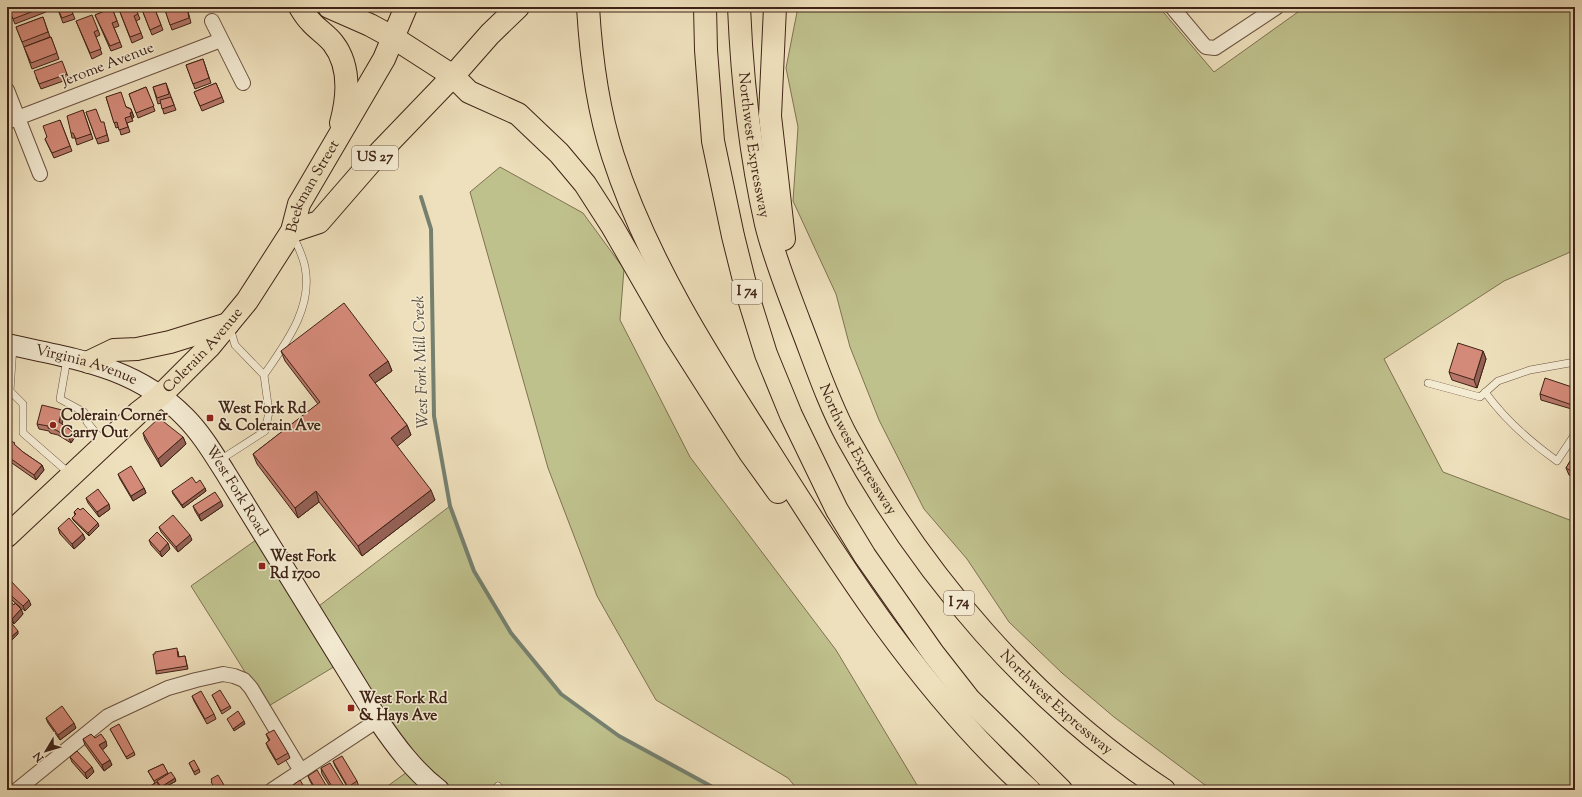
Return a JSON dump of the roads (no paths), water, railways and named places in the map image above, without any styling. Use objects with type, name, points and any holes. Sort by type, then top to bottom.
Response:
[{"type":"main road","points":[[300,7],[311,22],[335,45],[346,72],[347,91],[345,111],[336,144]]},
{"type":"main road","points":[[329,7],[370,25],[394,38],[453,76],[469,92],[518,114],[559,153],[585,184],[612,226],[673,332],[750,453],[820,545],[846,570]]},
{"type":"main road","name":"Beekman Street","points":[[292,231],[299,204],[336,144],[394,38],[406,7]]},
{"type":"main road","name":"Beekman Street","points":[[292,231],[319,222],[378,154],[453,76],[490,34],[518,7]]},
{"type":"main road","points":[[588,7],[591,57],[599,104],[613,155],[633,211],[657,261],[739,404],[806,511],[916,670],[950,710],[1029,790]]},
{"type":"main road","name":"I 74","points":[[705,7],[706,50],[713,141],[733,236],[748,296],[766,354],[815,468],[865,556],[933,653],[970,698],[1061,790]]},
{"type":"main road","name":"Northwest Expressway","points":[[739,7],[741,50],[752,147],[767,225],[784,278],[816,366],[846,435],[890,509],[937,577],[986,635],[1032,683],[1088,733],[1141,775],[1164,790]]},
{"type":"main road","points":[[775,7],[770,116],[780,219],[787,256],[799,295],[816,366]]},
{"type":"main road","name":"Colerain Avenue","points":[[7,536],[106,444],[138,412],[160,396],[229,324],[247,301],[292,231]]},
{"type":"main road","points":[[89,362],[114,350],[137,349],[170,342],[229,324]]},
{"type":"street","points":[[1172,7],[1206,47],[1215,48],[1277,7]]},
{"type":"street","points":[[212,21],[243,83]]},
{"type":"street","name":"Jerome Avenue","points":[[12,120],[221,40]]},
{"type":"street","points":[[7,90],[12,120],[40,174]]},
{"type":"street","name":"Virginia Avenue","points":[[10,345],[89,362],[120,372],[160,396]]},
{"type":"street","name":"West Fork Road","points":[[160,396],[186,418],[218,461],[378,720],[409,761],[439,790]]},
{"type":"street","points":[[17,790],[108,716],[168,688],[223,674],[244,680],[252,688],[301,771]]},
{"type":"street","points":[[272,790],[378,720]]},
{"type":"lane","points":[[264,375],[282,350],[301,316],[307,288],[305,266],[292,231]]},
{"type":"lane","points":[[218,461],[265,431],[269,412],[264,375],[235,345],[229,324]]},
{"type":"lane","points":[[10,345],[10,391],[23,404],[24,433],[71,475]]},
{"type":"lane","points":[[67,357],[60,399],[84,412],[87,422],[106,444]]},
{"type":"lane","points":[[1428,383],[1480,397],[1498,381],[1530,370],[1575,362]]},
{"type":"lane","points":[[1485,392],[1499,412],[1534,445],[1557,461],[1575,434]]},
{"type":"waterway","name":"West Fork Mill Creek","points":[[421,197],[431,229],[434,416],[450,506],[474,571],[511,633],[561,694],[619,736],[718,790]]},
{"type":"place","name":"West Fork Rd & Colerain Ave","points":[[210,418]]},
{"type":"place","name":"Colerain Corner Carry Out","points":[[53,425]]},
{"type":"place","name":"West Fork Rd 1700","points":[[262,566]]},
{"type":"place","name":"West Fork Rd & Hays Ave","points":[[351,708]]}]
